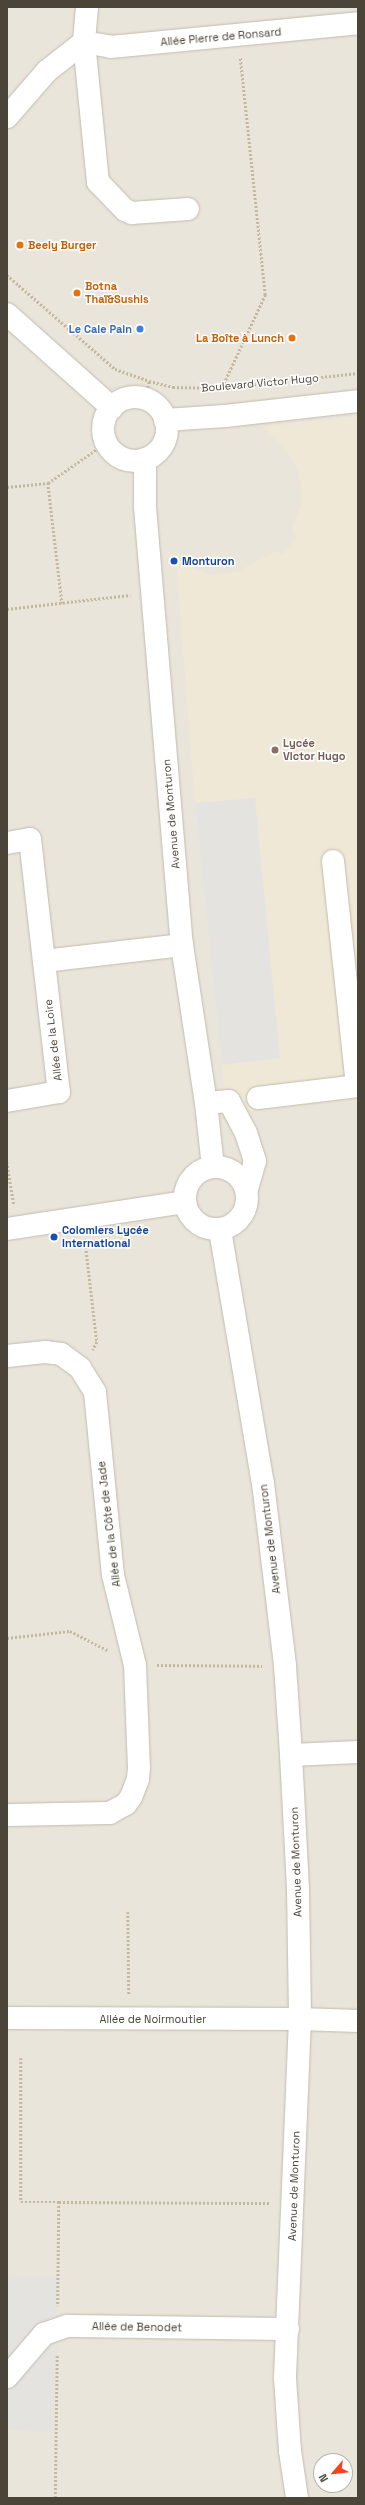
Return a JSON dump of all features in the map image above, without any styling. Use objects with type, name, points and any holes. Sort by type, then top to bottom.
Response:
[{"type":"street","points":[[88,7],[84,42],[98,182],[125,210],[132,213],[188,209]]},
{"type":"street","name":"Allée Pierre de Ronsard","points":[[84,42],[111,47],[238,36],[358,23]]},
{"type":"street","points":[[7,117],[47,71],[84,42]]},
{"type":"street","points":[[7,314],[112,408]]},
{"type":"street","points":[[147,390],[166,420],[166,432],[163,444],[158,451],[145,459],[122,458],[107,442],[103,428],[112,408],[127,398],[147,390]]},
{"type":"street","points":[[166,420],[225,416],[358,401]]},
{"type":"street","name":"Avenue de Monturon","points":[[145,459],[145,507],[182,946],[206,1103],[213,1167]]},
{"type":"street","name":"Allée de la Loire","points":[[7,843],[30,839],[59,1092],[7,1101]]},
{"type":"street","points":[[258,1098],[358,1086],[333,861]]},
{"type":"street","points":[[44,961],[182,946]]},
{"type":"street","points":[[206,1103],[228,1101],[246,1133],[255,1161],[254,1174],[247,1189],[248,1204],[244,1214],[236,1224],[220,1230],[208,1229],[195,1222],[185,1202],[188,1184],[196,1174],[213,1167],[235,1172],[247,1189]]},
{"type":"street","points":[[12,1228],[185,1202]]},
{"type":"street","name":"Avenue de Monturon","points":[[220,1230],[263,1483],[284,1666],[291,1755],[298,1890],[300,2019],[286,2411],[297,2498]]},
{"type":"street","name":"Allée de la Côte de Jade","points":[[7,1356],[54,1352],[67,1357],[80,1368],[95,1392],[113,1575],[135,1665],[138,1779],[126,1804],[103,1815],[7,1815]]},
{"type":"street","points":[[291,1755],[358,1752]]},
{"type":"street","name":"Allée de Noirmoutier","points":[[7,2018],[130,2020],[300,2019],[358,2021]]},
{"type":"street","name":"Allée de Benodet","points":[[7,2377],[37,2341],[58,2329],[67,2326],[288,2329]]},
{"type":"path","points":[[222,388],[265,295],[238,36]]},
{"type":"path","name":"Boulevard Victor Hugo","points":[[7,276],[115,369],[147,390],[173,387],[222,388],[358,373]]},
{"type":"path","points":[[7,487],[48,483],[107,442]]},
{"type":"path","points":[[48,483],[62,603]]},
{"type":"path","points":[[7,609],[132,595]]},
{"type":"path","points":[[7,1162],[12,1228]]},
{"type":"path","points":[[80,1368],[97,1342],[83,1218]]},
{"type":"path","points":[[128,1912],[130,2020]]},
{"type":"path","points":[[21,2058],[21,2202],[294,2203]]},
{"type":"path","points":[[55,2498],[60,2202]]},
{"type":"shaded area","points":[[7,7],[358,7],[358,2498],[7,2498]]},
{"type":"shaded area","name":"Lycée Victor Hugo","points":[[358,416],[358,1099],[227,1113],[195,803],[176,556],[186,565],[212,575],[239,571],[276,551],[282,555],[297,538],[292,530],[302,502],[301,485],[297,467],[287,452],[263,427]]},
{"type":"shaded area","points":[[255,798],[280,1058],[222,1065],[195,803]]},
{"type":"shaded area","points":[[7,2276],[58,2277],[56,2433],[7,2430]]},
{"type":"place","name":"Beely Burger","points":[[20,245]]},
{"type":"place","name":"Botna Thaï&Sushis","points":[[77,293]]},
{"type":"place","name":"Le Cale Pain","points":[[140,329]]},
{"type":"place","name":"La Boîte à Lunch","points":[[292,338]]},
{"type":"place","name":"Monturon","points":[[174,561]]},
{"type":"place","name":"Lycée Victor Hugo","points":[[275,750]]},
{"type":"place","name":"Colomiers Lycée International","points":[[54,1237]]}]
